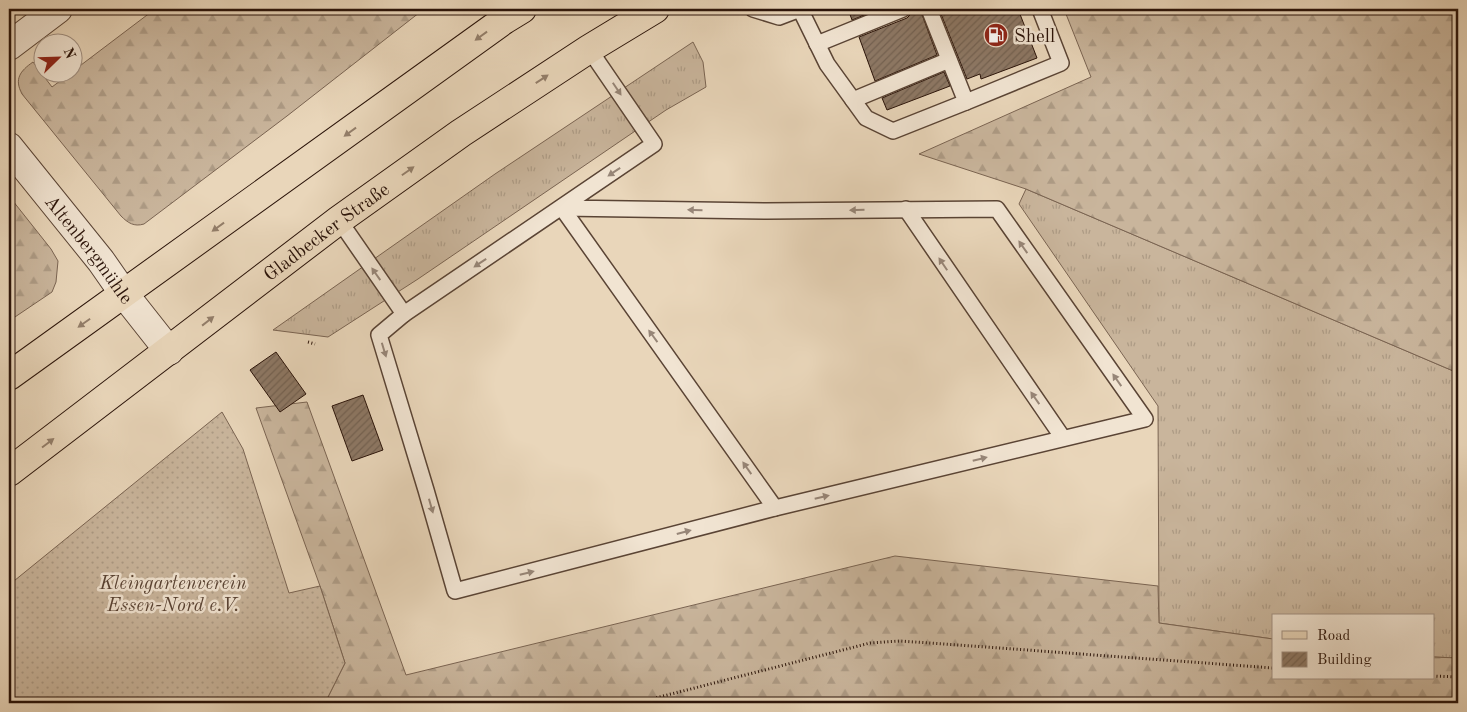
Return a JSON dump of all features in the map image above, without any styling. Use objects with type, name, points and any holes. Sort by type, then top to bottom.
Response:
[{"type":"main road","points":[[9,376],[504,20],[522,9]]},
{"type":"main road","name":"Gladbecker Straße","points":[[9,472],[339,220],[461,133],[654,9]]},
{"type":"street","points":[[9,46],[58,9]]},
{"type":"street","name":"Altenbergmühle","points":[[9,147],[101,261],[124,294],[169,350]]},
{"type":"lane","points":[[753,9],[778,17],[800,9],[827,64],[866,118],[894,131],[1061,63],[1040,9]]},
{"type":"lane","points":[[817,44],[902,9]]},
{"type":"lane","points":[[929,9],[966,102]]},
{"type":"lane","points":[[562,208],[767,211],[997,209],[1145,419],[775,508],[455,591],[379,335],[404,314],[654,144],[589,49]]},
{"type":"lane","points":[[853,100],[950,60]]},
{"type":"lane","points":[[562,208],[775,508]]},
{"type":"lane","points":[[906,209],[1063,438]]},
{"type":"lane","points":[[339,220],[404,314]]},
{"type":"path","points":[[308,342],[315,344]]},
{"type":"path","points":[[636,703],[870,643],[900,641],[1272,668]]},
{"type":"path","points":[[1434,676],[1458,677]]},
{"type":"green space","points":[[155,9],[424,9],[144,224],[134,225],[121,216],[22,94],[20,89],[20,76],[32,63],[32,82],[48,82],[52,87],[59,82],[82,82],[82,64]]},
{"type":"green space","points":[[1064,9],[1458,9],[1458,373],[1026,189],[919,154],[1091,77]]},
{"type":"green space","points":[[693,42],[703,62],[706,87],[666,110],[418,279],[328,337],[273,330],[495,174]]},
{"type":"green space","points":[[1026,189],[1458,373],[1458,658],[1434,657],[1434,614],[1272,614],[1272,639],[1159,623],[1158,406],[1019,204]]},
{"type":"green space","points":[[9,196],[51,249],[58,261],[56,282],[52,292],[9,321]]},
{"type":"green space","points":[[307,402],[406,675],[895,556],[1158,586],[1159,623],[1272,639],[1272,680],[1434,680],[1434,657],[1458,658],[1458,703],[325,703],[345,663],[320,586],[256,408]]},
{"type":"green space","name":"Kleingartenverein Essen-Nord e.V.","points":[[222,412],[243,449],[289,593],[320,586],[345,663],[325,703],[9,703],[9,585]]},
{"type":"building","points":[[848,9],[879,9],[852,20]]},
{"type":"building","points":[[912,9],[920,9],[937,55],[875,81],[859,37],[907,18],[911,14]]},
{"type":"building","name":"Shell","points":[[939,9],[1018,9],[1037,58],[981,79],[980,74],[967,79]]},
{"type":"building","points":[[944,72],[950,86],[887,110],[882,98]]},
{"type":"building","points":[[276,352],[306,394],[280,412],[250,370]]},
{"type":"building","points":[[363,395],[383,450],[352,461],[332,406]]},
{"type":"place","name":"Shell","points":[[996,35]]}]
